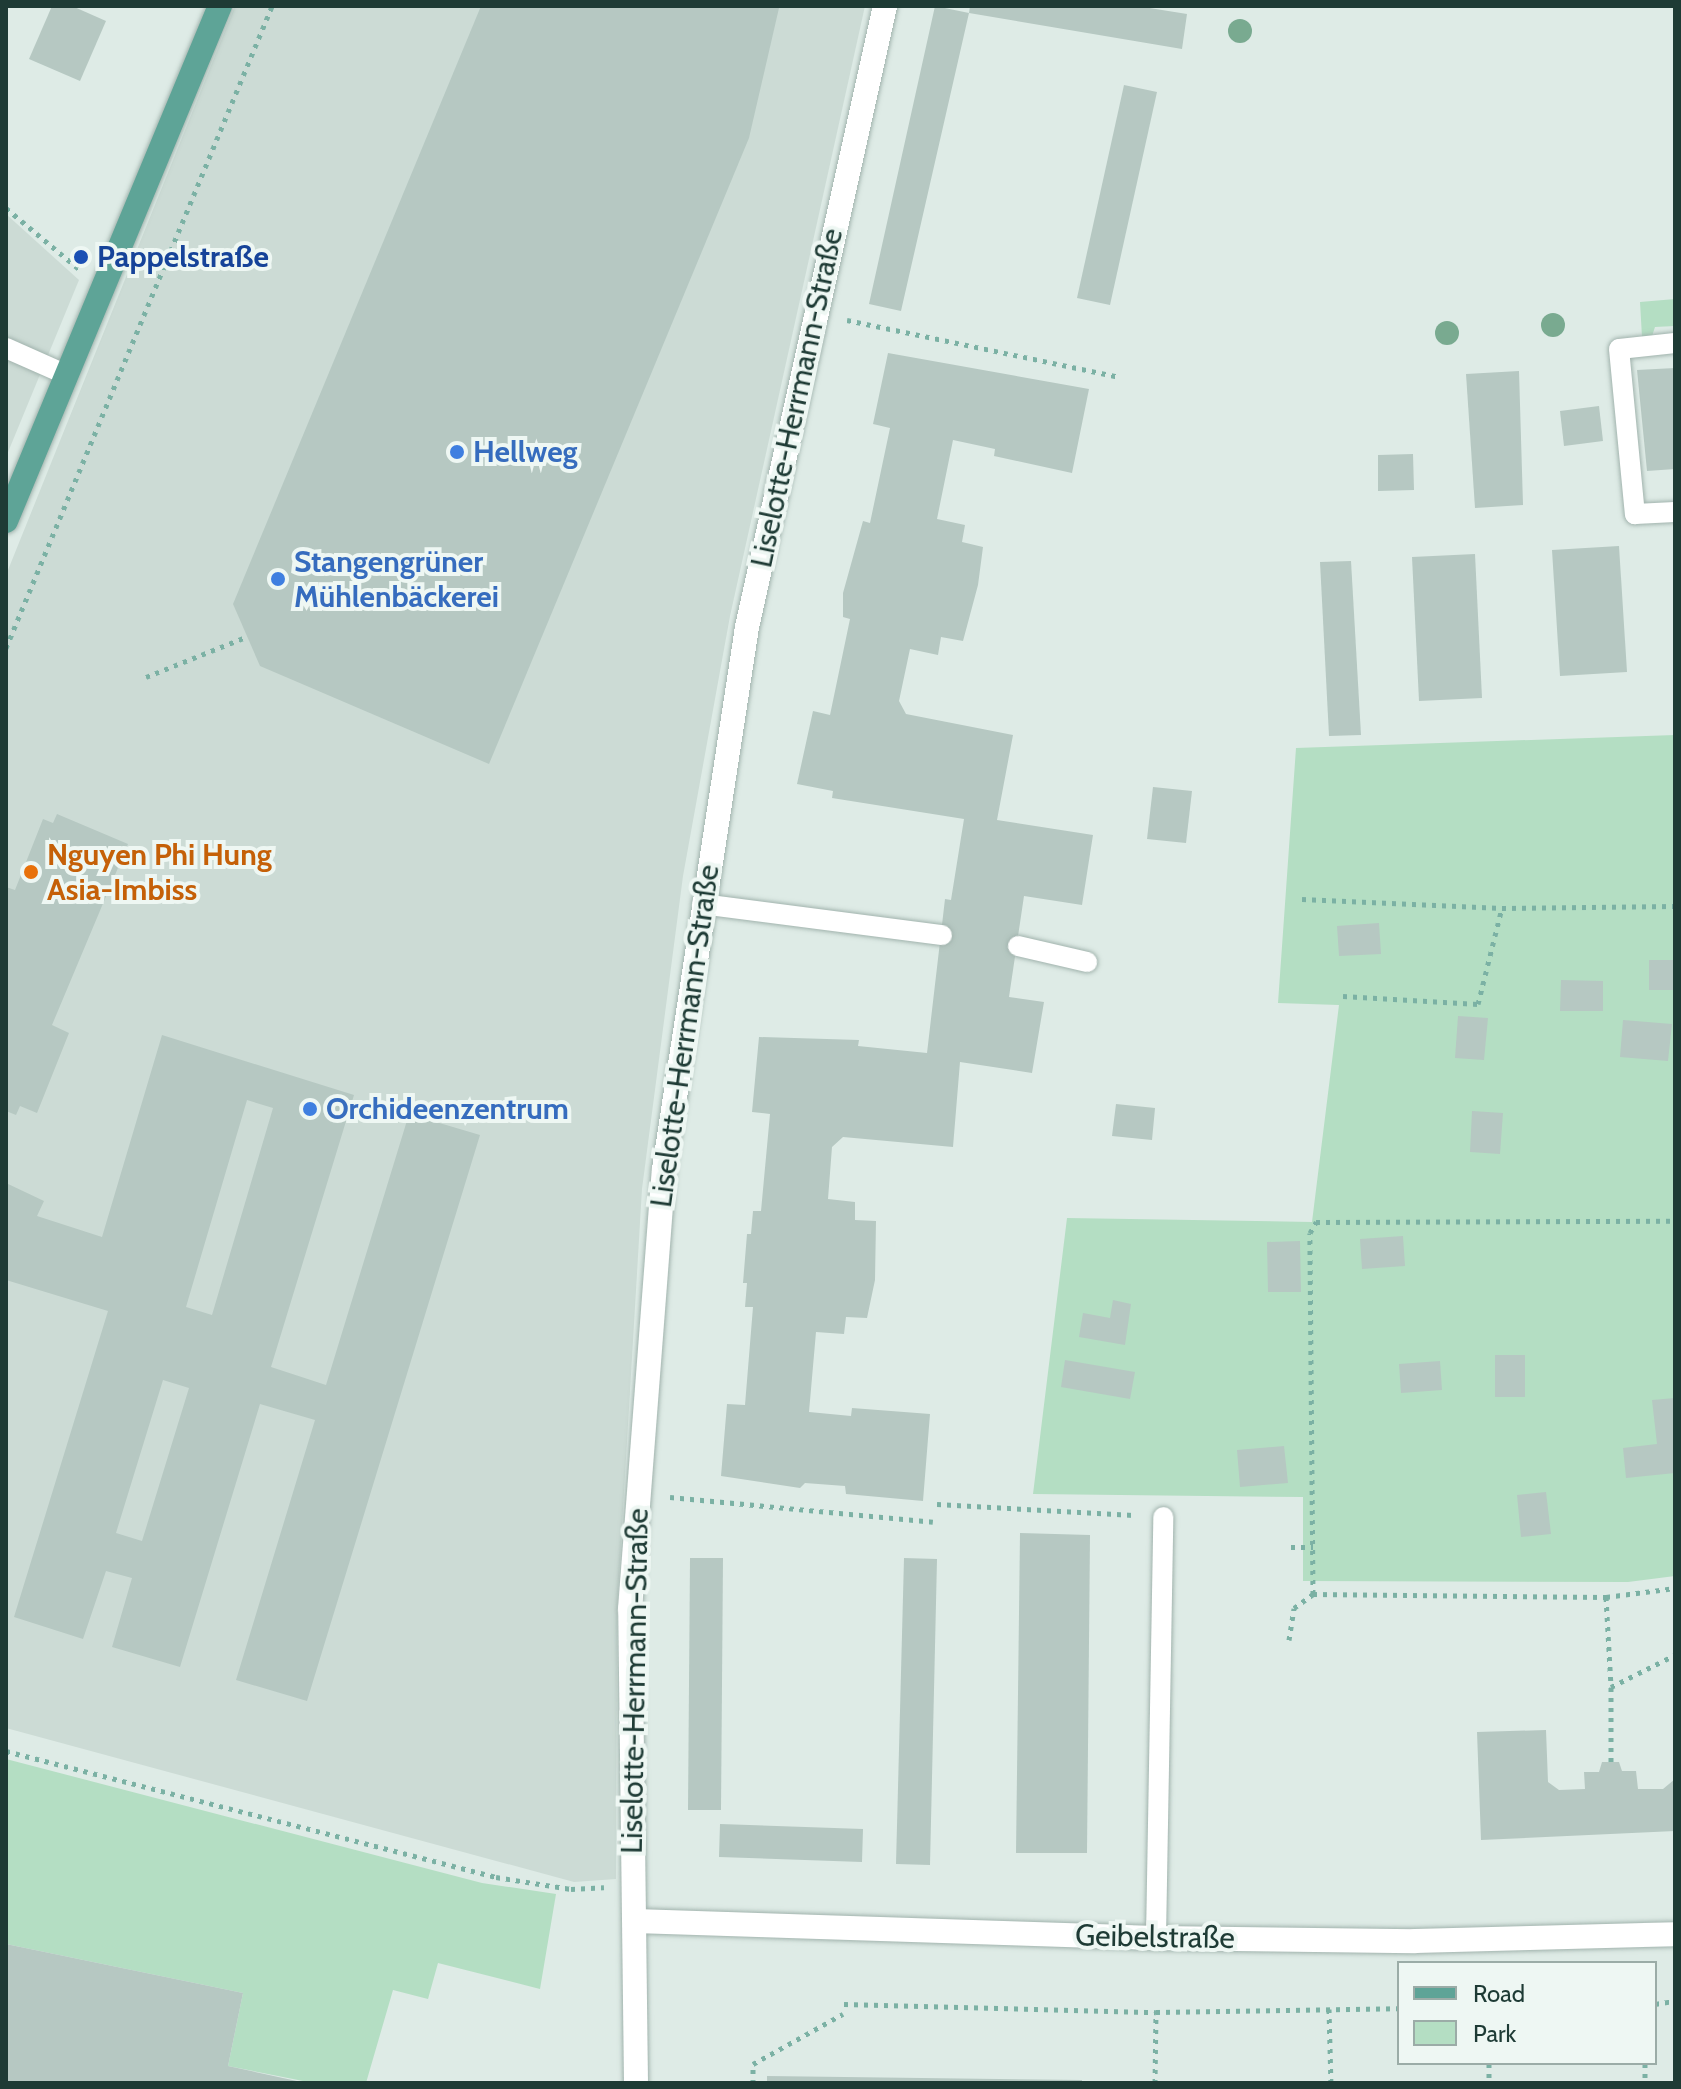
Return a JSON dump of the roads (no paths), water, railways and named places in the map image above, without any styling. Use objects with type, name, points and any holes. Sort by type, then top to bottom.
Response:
[{"type":"main road","points":[[6,521],[220,6]]},
{"type":"street","name":"Liselotte-Herrmann-Straße","points":[[636,2083],[630,1609],[664,1169],[702,904],[747,627],[885,6]]},
{"type":"street","name":"Geibelstraße","points":[[635,1921],[1156,1938],[1415,1941],[1675,1934]]},
{"type":"lane","points":[[1675,343],[1619,349],[1635,514],[1675,512]]},
{"type":"lane","points":[[6,348],[67,375]]},
{"type":"lane","points":[[702,904],[942,935]]},
{"type":"lane","points":[[1018,946],[1087,962]]},
{"type":"lane","points":[[1156,1938],[1163,1517]]},
{"type":"place","name":"Pappelstraße","points":[[81,257]]},
{"type":"place","name":"Hellweg","points":[[457,452]]},
{"type":"place","name":"Stangengrüner Mühlenbäckerei","points":[[278,579]]},
{"type":"place","name":"Nguyen Phi Hung Asia-Imbiss","points":[[31,872]]},
{"type":"place","name":"Orchideenzentrum","points":[[310,1109]]}]
